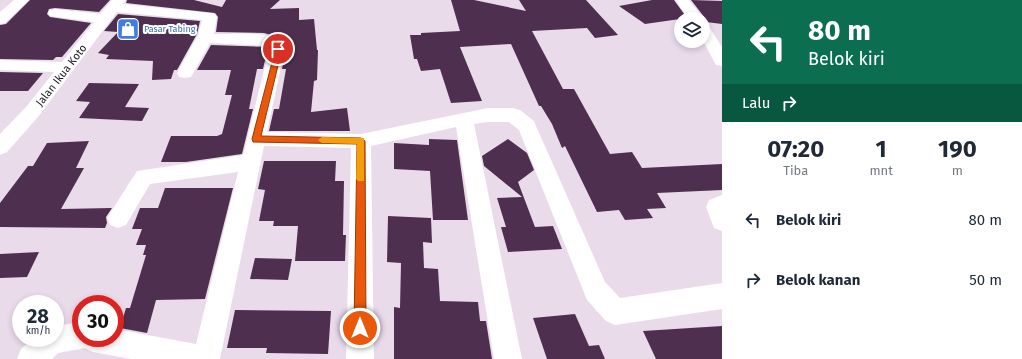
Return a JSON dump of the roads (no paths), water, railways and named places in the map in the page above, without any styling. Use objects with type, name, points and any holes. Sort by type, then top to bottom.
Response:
[{"type":"street","points":[[0,20],[22,0]]},
{"type":"street","points":[[682,0],[691,12]]},
{"type":"street","points":[[56,13],[113,9],[210,17],[206,35],[185,73]]},
{"type":"street","name":"Jalan Ikua Koto","points":[[0,147],[32,112],[113,9]]},
{"type":"street","points":[[206,35],[209,38],[269,40],[278,44],[206,359]]},
{"type":"street","points":[[710,40],[722,61]]},
{"type":"street","points":[[0,65],[68,67]]},
{"type":"street","points":[[256,139],[361,141],[464,119],[513,115],[527,126],[596,291],[615,312],[722,296]]},
{"type":"street","points":[[464,119],[508,359]]},
{"type":"street","points":[[360,359],[361,141]]},
{"type":"street","points":[[118,218],[144,177],[251,162]]},
{"type":"street","points":[[31,359],[52,340],[72,337]]},
{"type":"street","points":[[124,344],[202,359]]},
{"type":"place","name":"Pasar Tabing","points":[[128,29]]}]
